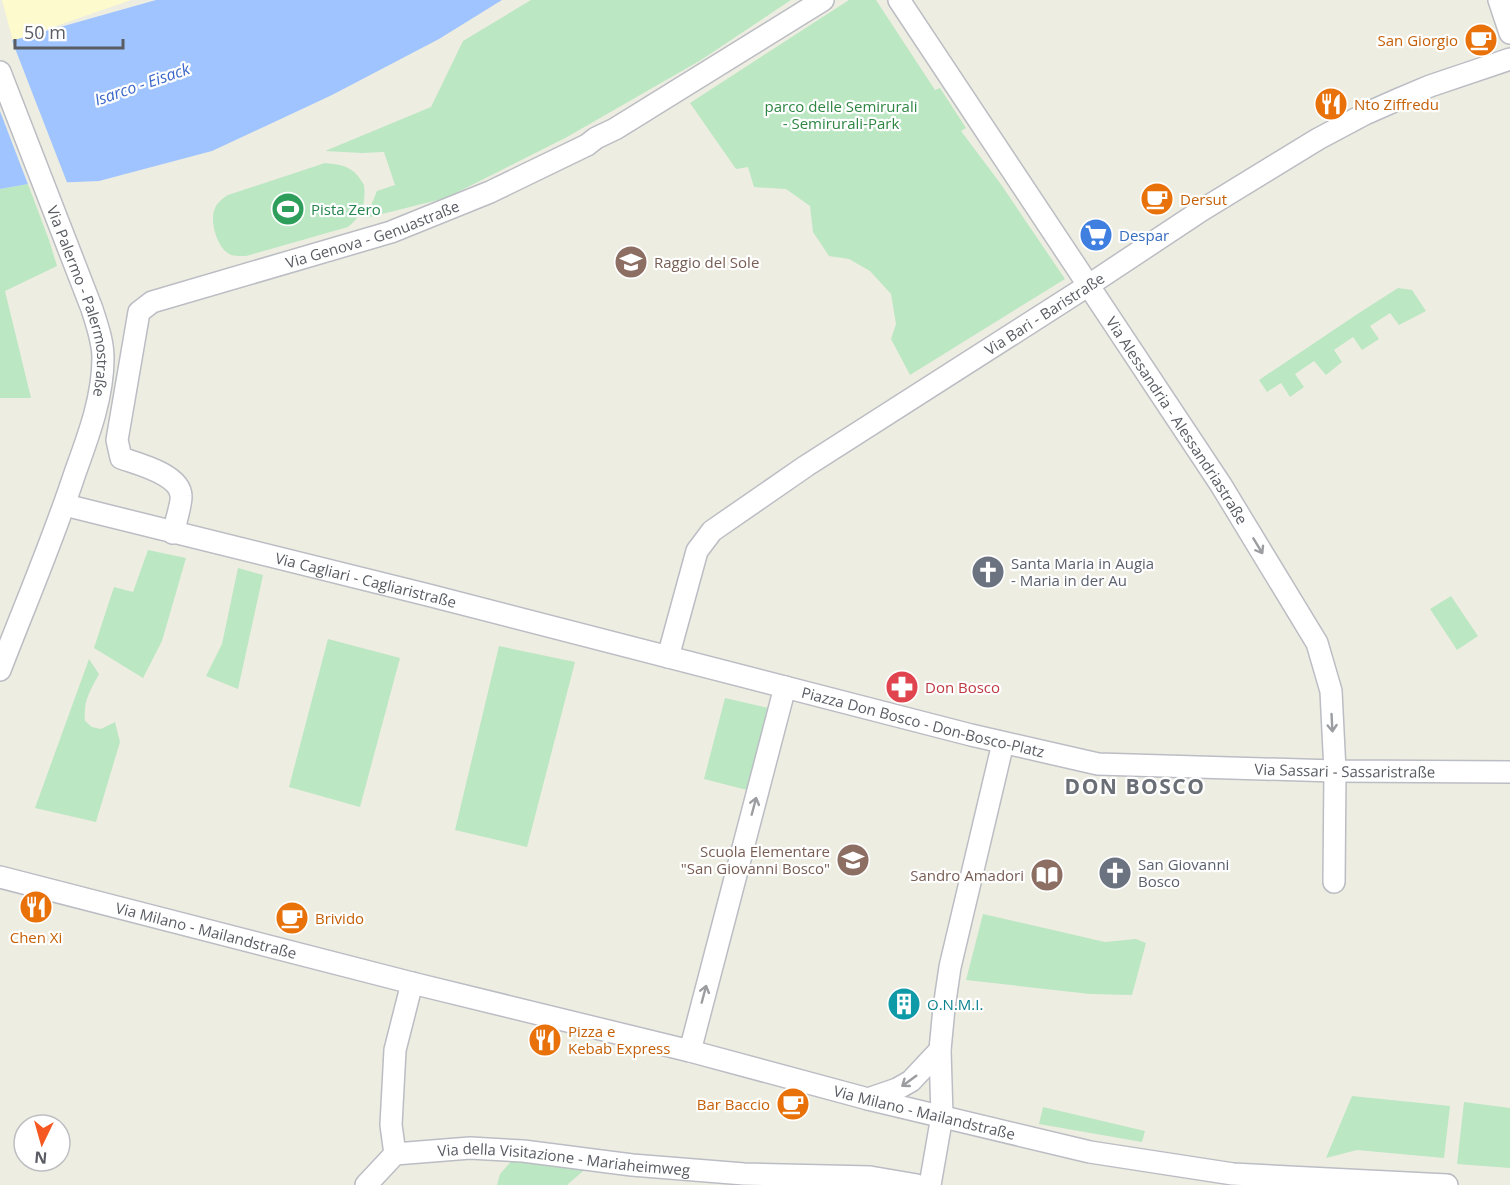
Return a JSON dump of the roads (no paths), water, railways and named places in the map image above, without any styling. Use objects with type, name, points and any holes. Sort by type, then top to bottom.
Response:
[{"type":"street","name":"Via Genova - Genuastraße","points":[[173,533],[181,496],[176,484],[163,474],[120,458],[117,440],[139,312],[152,302],[391,232],[490,192],[615,129],[823,0]]},
{"type":"street","name":"Via Alessandria - Alessandriastraße","points":[[899,0],[1221,485],[1317,643],[1331,691],[1335,771],[1334,882]]},
{"type":"street","points":[[1499,0],[1510,33]]},
{"type":"street","name":"Via Bari - Baristraße","points":[[668,657],[697,550],[712,531],[806,466],[1318,139],[1354,119],[1430,86],[1510,59]]},
{"type":"street","name":"Via Palermo - Palermostraße","points":[[0,72],[81,280],[100,333],[103,358],[99,394],[86,442],[65,505],[0,670]]},
{"type":"street","name":"Via Cagliari - Cagliaristraße","points":[[65,505],[668,657]]},
{"type":"street","name":"Piazza Don Bosco - Don-Bosco-Platz","points":[[668,657],[1004,743],[1098,764],[1180,766]]},
{"type":"street","points":[[690,1051],[785,687]]},
{"type":"street","points":[[930,1185],[942,1116],[940,1050],[950,967],[1004,743]]},
{"type":"street","name":"Via Sassari - Sassaristraße","points":[[1180,766],[1335,771],[1510,772]]},
{"type":"street","name":"Via Milano - Mailandstraße","points":[[0,877],[690,1051],[868,1099],[1090,1152],[1233,1174],[1447,1185]]},
{"type":"street","points":[[366,1185],[395,1155],[391,1125],[395,1050],[412,982]]},
{"type":"street","points":[[868,1099],[897,1089],[910,1081],[940,1050]]},
{"type":"street","name":"Via della Visitazione - Mariaheimweg","points":[[395,1155],[470,1148],[523,1151],[632,1165],[744,1174],[870,1177],[917,1185]]},
{"type":"water","name":"Isarco - Eisack","points":[[156,0],[502,0],[439,39],[332,95],[212,151],[99,181],[28,184],[0,189],[0,44]]},
{"type":"place","name":"San Giorgio","points":[[1481,40]]},
{"type":"place","name":"Nto Ziffredu","points":[[1331,104]]},
{"type":"place","name":"Dersut","points":[[1157,199]]},
{"type":"place","name":"Pista Zero","points":[[288,209]]},
{"type":"place","name":"Despar","points":[[1096,235]]},
{"type":"place","name":"Raggio del Sole","points":[[631,262]]},
{"type":"place","name":"Santa Maria in Augia - Maria in der Au","points":[[988,572]]},
{"type":"place","name":"Don Bosco","points":[[902,687]]},
{"type":"place","name":"Scuola Elementare \"San Giovanni Bosco\"","points":[[853,860]]},
{"type":"place","name":"San Giovanni Bosco","points":[[1115,873]]},
{"type":"place","name":"Sandro Amadori","points":[[1047,875]]},
{"type":"place","name":"Chen Xi","points":[[36,907]]},
{"type":"place","name":"Brivido","points":[[292,918]]},
{"type":"place","name":"O.N.M.I.","points":[[904,1004]]},
{"type":"place","name":"Pizza e Kebab Express","points":[[545,1040]]},
{"type":"place","name":"Bar Baccio","points":[[793,1104]]},
{"type":"district","name":"DON BOSCO","points":[[1135,786]]},
{"type":"park label","name":"parco delle Semirurali - Semirurali-Park","points":[[841,114]]}]
